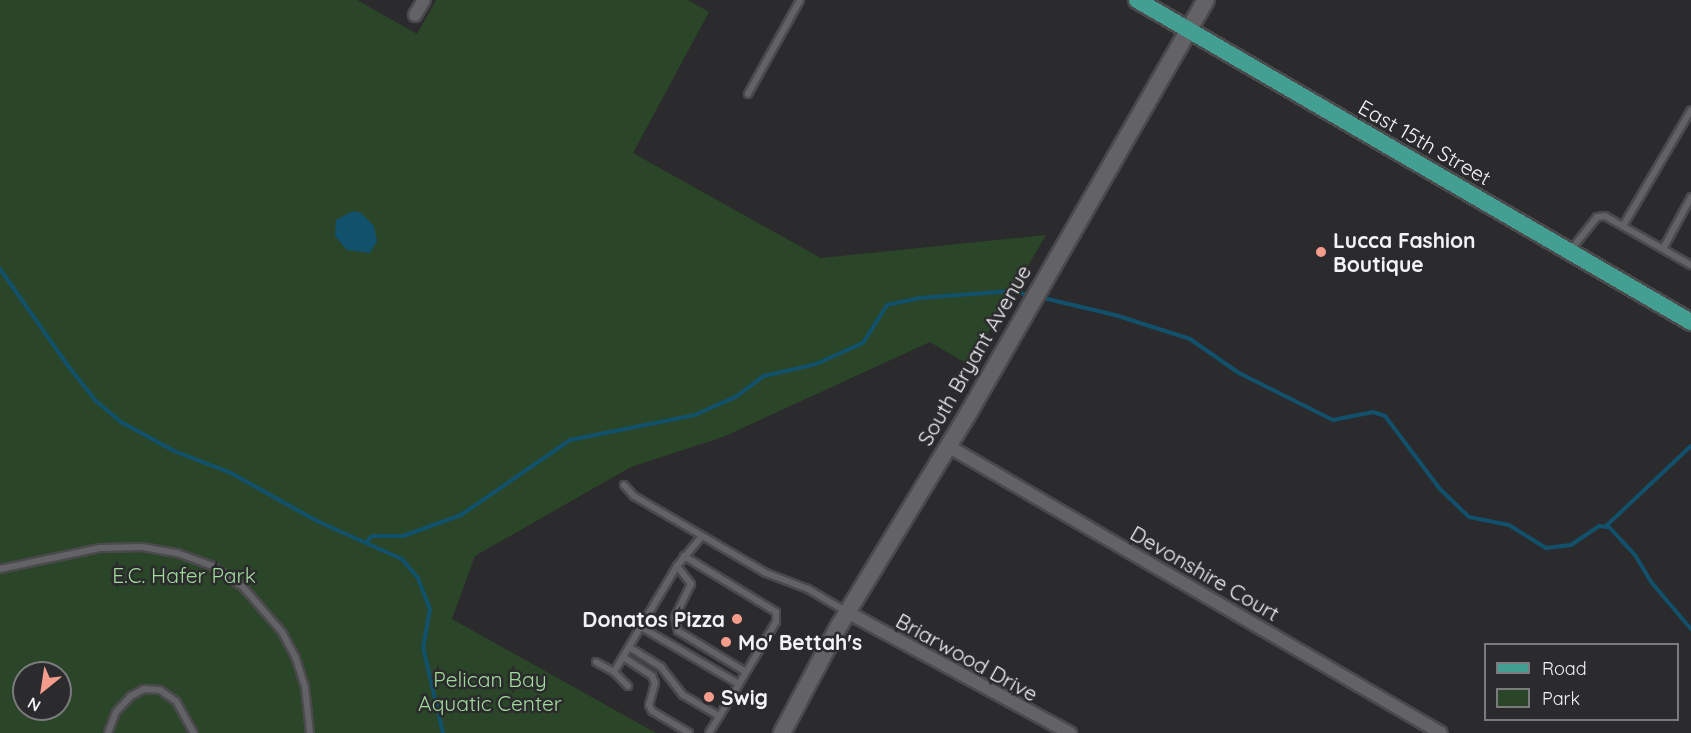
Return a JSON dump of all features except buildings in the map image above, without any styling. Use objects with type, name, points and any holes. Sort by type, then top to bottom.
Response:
[{"type":"main road","name":"East 15th Street","points":[[1137,0],[1691,322]]},
{"type":"main road","name":"South Bryant Avenue","points":[[782,733],[847,612],[948,446],[1206,0]]},
{"type":"street","points":[[415,15],[424,0]]},
{"type":"street","name":"Devonshire Court","points":[[948,446],[1441,733]]},
{"type":"street","name":"Briarwood Drive","points":[[847,612],[1070,733]]},
{"type":"lane","points":[[748,94],[800,0]]},
{"type":"lane","points":[[1623,226],[1691,110]]},
{"type":"lane","points":[[1663,249],[1691,197]]},
{"type":"lane","points":[[1569,251],[1597,217],[1605,216],[1691,265]]},
{"type":"lane","points":[[624,485],[634,496],[702,536],[847,612]]},
{"type":"lane","points":[[614,672],[677,566],[702,536]]},
{"type":"lane","points":[[0,569],[52,555],[121,548],[177,553],[212,566],[243,587],[282,632],[296,656],[305,687],[310,733]]},
{"type":"lane","points":[[684,556],[776,612],[776,622],[709,733]]},
{"type":"lane","points":[[677,566],[691,584],[675,617],[678,631],[746,672]]},
{"type":"lane","points":[[640,627],[739,684]]},
{"type":"lane","points":[[629,647],[662,667],[683,695],[719,716]]},
{"type":"lane","points":[[623,657],[652,676],[655,683],[649,705],[652,711],[689,733]]},
{"type":"lane","points":[[596,662],[614,672],[628,686]]},
{"type":"lane","points":[[108,733],[116,712],[130,696],[144,689],[160,690],[176,701],[194,733]]},
{"type":"green space","points":[[0,0],[357,0],[417,34],[436,0],[688,0],[709,12],[633,153],[821,258],[1046,235],[969,365],[930,342],[723,437],[631,467],[475,556],[452,619],[656,733],[0,733]]},
{"type":"water","points":[[353,211],[361,213],[374,226],[377,241],[370,253],[347,250],[335,236],[336,220]]},
{"type":"waterway","points":[[0,269],[69,367],[96,401],[121,422],[174,451],[231,473],[317,521],[402,559],[418,578],[430,609],[423,647],[443,733]]},
{"type":"waterway","points":[[367,541],[372,536],[403,536],[461,515],[570,440],[695,415],[737,396],[764,376],[816,364],[863,343],[887,305],[919,298],[1012,291],[1032,296]]},
{"type":"waterway","points":[[1039,297],[1115,315],[1190,339],[1239,373],[1333,420],[1373,412],[1385,416],[1440,489],[1469,517],[1509,525],[1546,548],[1571,545],[1599,526],[1609,527],[1635,555],[1652,583],[1691,629]]},
{"type":"waterway","points":[[1605,527],[1691,446]]},
{"type":"place","name":"Lucca Fashion Boutique","points":[[1321,252]]},
{"type":"place","name":"Donatos Pizza","points":[[737,619]]},
{"type":"place","name":"Mo' Bettah's","points":[[726,642]]},
{"type":"place","name":"Swig","points":[[709,697]]},
{"type":"park label","name":"E.C. Hafer Park","points":[[184,575]]},
{"type":"park label","name":"Pelican Bay Aquatic Center","points":[[490,691]]}]
